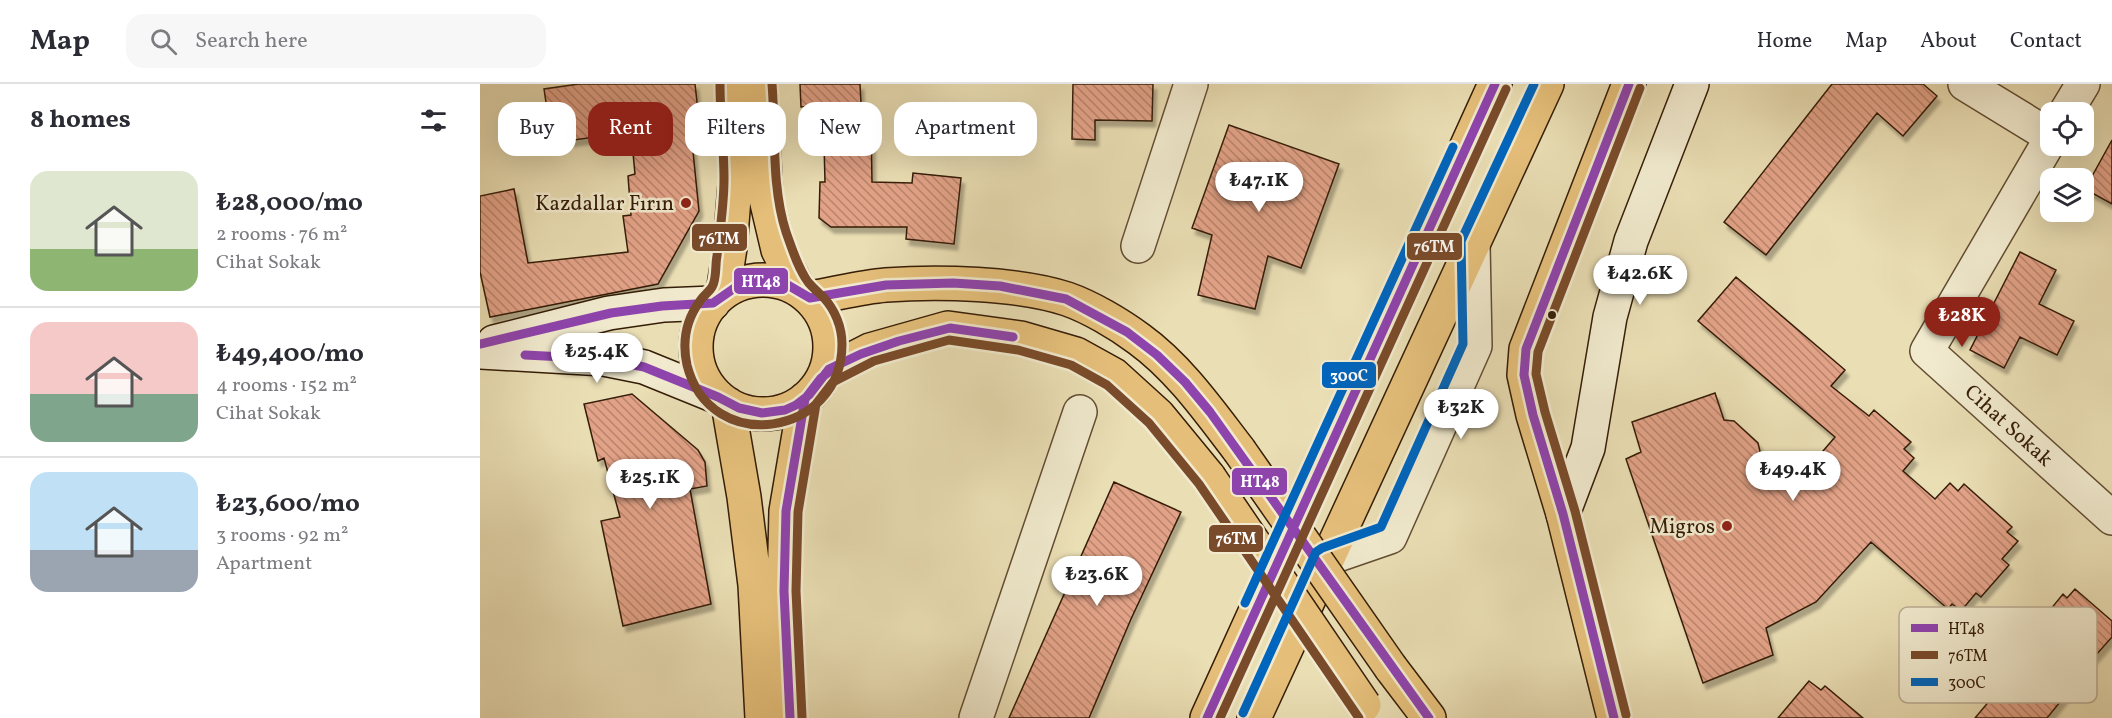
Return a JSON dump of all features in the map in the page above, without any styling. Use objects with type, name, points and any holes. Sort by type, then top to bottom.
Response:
[{"type":"main road","points":[[718,298],[730,248],[736,173],[732,84]]},
{"type":"main road","points":[[760,84],[766,200],[778,250],[804,294],[823,317],[829,336],[829,357],[825,373],[816,387],[805,399],[790,408],[770,414],[748,412],[723,400],[706,381],[698,362],[696,340],[703,319],[718,298],[740,284],[759,280],[779,282],[804,294],[884,285],[950,284],[1020,289],[1067,299],[1107,319],[1139,339],[1184,381],[1239,450],[1391,668],[1429,718]]},
{"type":"main road","points":[[1207,718],[1495,84]]},
{"type":"main road","points":[[1254,718],[1547,84]]},
{"type":"main road","points":[[1614,718],[1563,514],[1533,415],[1524,375],[1526,349],[1629,84]]},
{"type":"main road","points":[[825,373],[870,350],[948,328],[1021,338],[1076,354],[1114,375],[1158,415],[1209,477],[1369,712]]},
{"type":"main road","points":[[790,718],[784,591],[786,512],[805,399]]},
{"type":"main road","points":[[723,400],[744,497],[755,585],[762,718]]},
{"type":"main road","points":[[1270,718],[1283,651]]},
{"type":"street","points":[[1138,246],[1191,84]]},
{"type":"street","points":[[1563,514],[1588,448],[1610,317],[1631,241],[1692,84]]},
{"type":"street","points":[[1965,84],[2040,132]]},
{"type":"street","points":[[2072,102],[2083,84]]},
{"type":"street","name":"Cihat Sokak","points":[[2040,155],[1927,351],[2112,518]]},
{"type":"street","points":[[1326,559],[1390,537],[1474,346],[1473,244]]},
{"type":"street","points":[[480,344],[519,337],[609,313],[718,298]]},
{"type":"street","points":[[480,352],[604,359],[644,367],[723,400]]},
{"type":"street","points":[[976,718],[1080,412]]},
{"type":"building","points":[[579,84],[695,84],[697,102],[685,102],[685,156],[693,156],[699,211],[658,284],[490,317],[480,272],[480,196],[514,189],[528,263],[628,252],[623,216],[631,215],[628,176],[635,174],[633,156],[673,156],[673,102],[588,102],[588,138],[576,140],[576,102],[546,102],[544,89]]},
{"type":"building","points":[[800,84],[860,84],[861,102],[801,102]]},
{"type":"building","points":[[1073,84],[1153,84],[1152,121],[1095,120],[1095,140],[1072,139]]},
{"type":"building","points":[[1832,84],[1923,84],[1937,96],[1903,136],[1877,113],[1766,255],[1724,222]]},
{"type":"building","points":[[1229,125],[1339,164],[1301,268],[1268,256],[1255,309],[1198,295],[1212,235],[1192,228]]},
{"type":"building","points":[[2112,140],[2112,204],[2094,194],[2094,173]]},
{"type":"building","points":[[824,156],[872,156],[872,182],[912,183],[913,173],[961,178],[954,244],[906,239],[907,227],[831,227],[819,218],[820,182],[825,182]]},
{"type":"building","points":[[2020,252],[2056,270],[2039,304],[2074,321],[2057,355],[2020,337],[2004,368],[1970,350]]},
{"type":"building","points":[[1736,277],[1845,370],[1831,386],[1869,416],[1874,410],[1911,442],[1904,449],[1914,458],[1903,471],[1935,499],[1950,483],[1958,491],[1964,484],[2012,527],[2007,532],[2018,541],[2002,559],[2009,565],[1981,597],[1976,593],[1964,607],[1956,607],[1952,604],[1946,607],[1871,542],[1816,602],[1766,628],[1773,655],[1703,683],[1626,459],[1641,452],[1632,422],[1715,393],[1724,420],[1734,421],[1758,443],[1762,460],[1793,486],[1835,437],[1698,321]]},
{"type":"building","points":[[632,394],[698,450],[705,462],[707,486],[690,489],[711,604],[623,626],[601,521],[620,517],[604,458],[598,461],[584,404]]},
{"type":"building","points":[[1114,482],[1181,512],[1131,619],[1089,718],[1009,718]]},
{"type":"building","points":[[2075,589],[2096,607],[2052,607],[2063,594],[2067,598]]},
{"type":"building","points":[[2097,608],[2112,621],[2112,637],[2097,654]]},
{"type":"building","points":[[1809,681],[1821,690],[1825,686],[1863,718],[1778,718]]},
{"type":"building","points":[[1988,703],[2059,703],[2047,718],[1975,718]]},
{"type":"transit line","name":"76TM","points":[[720,84],[724,167],[723,208],[714,284],[695,308],[686,331],[687,365],[700,394],[721,414],[746,423],[773,424],[799,416],[821,399],[836,375],[842,344],[841,331],[835,313],[804,277],[781,214],[776,177],[772,84]]},
{"type":"transit line","name":"HT48","points":[[1207,718],[1495,84]]},
{"type":"transit line","name":"300C","points":[[1243,713],[1316,552],[1381,527],[1463,344],[1461,241],[1534,84]]},
{"type":"transit line","name":"HT48","points":[[1614,718],[1563,514],[1533,415],[1524,375],[1526,349],[1629,84]]},
{"type":"transit line","name":"76TM","points":[[1626,715],[1575,511],[1536,374],[1538,352],[1640,88]]},
{"type":"transit line","name":"76TM","points":[[1220,718],[1506,89]]},
{"type":"transit line","name":"300C","points":[[1245,603],[1453,147]]},
{"type":"transit line","name":"HT48","points":[[480,344],[611,313],[662,306],[713,303],[736,287],[761,281],[786,284],[810,298],[886,285],[953,283],[1000,286],[1066,299],[1127,332],[1157,355],[1185,382],[1210,412],[1429,718]]},
{"type":"transit line","name":"HT48","points":[[525,355],[604,359],[644,367],[739,408],[762,413],[785,410],[796,405],[809,395],[829,369],[861,354],[899,341],[950,328],[1013,337]]},
{"type":"transit line","name":"76TM","points":[[802,717],[796,591],[798,512],[816,404],[833,382],[874,361],[949,340],[1018,350],[1071,365],[1107,385],[1149,423],[1199,484],[1359,718]]},
{"type":"transit line","name":"HT48","points":[[790,718],[784,591],[786,511],[805,399],[821,378],[833,369]]},
{"type":"place","name":"Kazdallar Fırın","points":[[686,203]]},
{"type":"place","name":"Migros","points":[[1727,526]]}]
